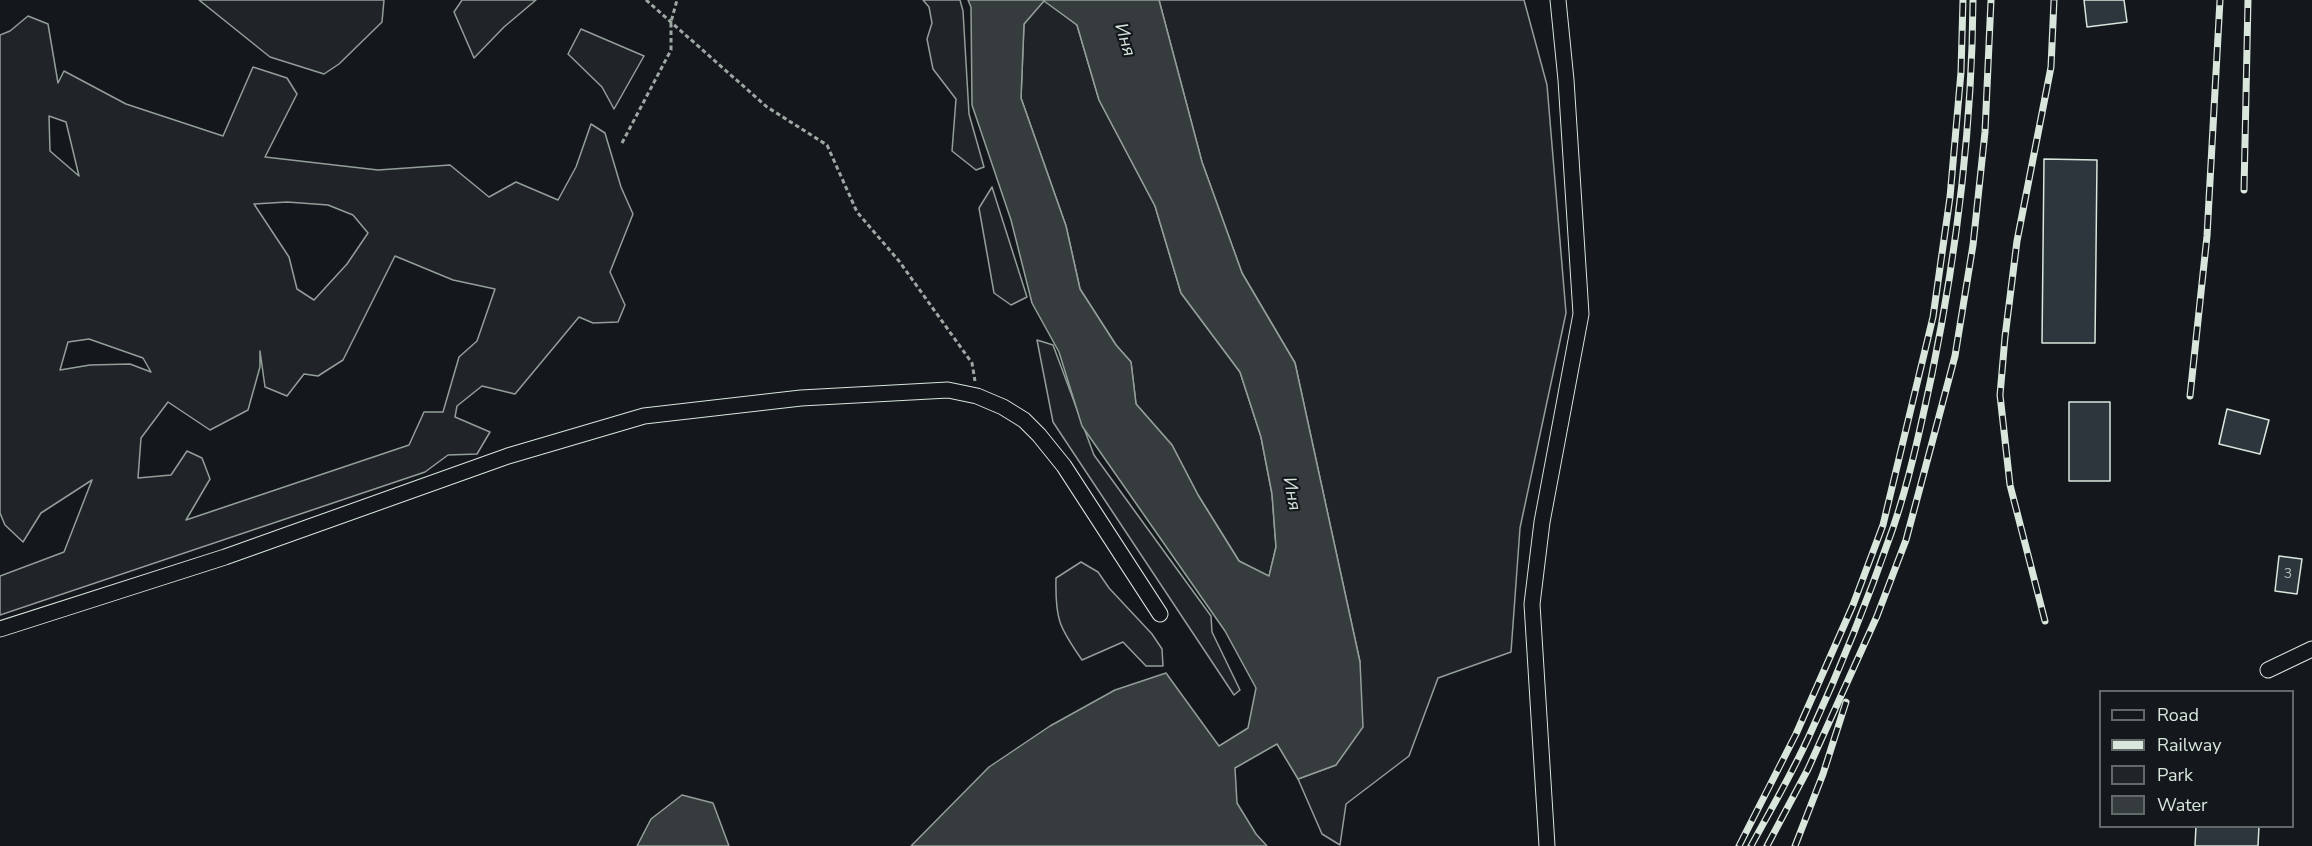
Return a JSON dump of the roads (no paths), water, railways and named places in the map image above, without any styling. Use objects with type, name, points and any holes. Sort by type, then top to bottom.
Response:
[{"type":"street","points":[[1547,846],[1532,604],[1542,522],[1581,314],[1566,80],[1558,0]]},
{"type":"street","points":[[0,630],[225,557],[508,456],[644,416],[801,398],[948,390],[977,396],[1003,407],[1024,420],[1039,435],[1064,466],[1161,614]]},
{"type":"street","points":[[2268,670],[2312,649]]},
{"type":"water","name":"Иня","points":[[968,0],[1159,0],[1202,162],[1242,273],[1295,363],[1360,662],[1363,727],[1336,765],[1298,779],[1277,744],[1235,768],[1237,803],[1256,834],[1267,846],[911,846],[989,767],[1050,726],[1115,690],[1166,673],[1219,746],[1248,728],[1256,688],[1225,631],[1082,426],[1059,352],[1032,303],[1011,220],[972,105],[971,7]],"holes":[[[1044,1],[1077,25],[1099,100],[1155,206],[1181,293],[1240,372],[1261,437],[1272,494],[1276,547],[1269,576],[1239,561],[1198,495],[1172,445],[1136,404],[1131,362],[1116,345],[1080,289],[1066,226],[1021,98],[1024,24]]]},
{"type":"water","points":[[682,795],[713,803],[729,846],[637,846],[651,819]]},
{"type":"railway","points":[[1739,846],[1796,734],[1853,605],[1883,525],[1933,317],[1950,197],[1961,72],[1963,0]]},
{"type":"railway","points":[[1751,846],[1803,748],[1844,658],[1884,554],[1910,471],[1941,328],[1956,235],[1970,94],[1973,0]]},
{"type":"railway","points":[[1767,846],[1808,769],[1877,616],[1906,540],[1955,356],[1973,245],[1985,132],[1991,0]]},
{"type":"railway","points":[[2045,621],[2010,485],[2000,395],[2017,241],[2051,67],[2054,0]]},
{"type":"railway","points":[[2190,396],[2207,236],[2220,0]]},
{"type":"railway","points":[[2244,190],[2248,0]]},
{"type":"railway","points":[[1795,846],[1823,774],[1846,702]]}]
